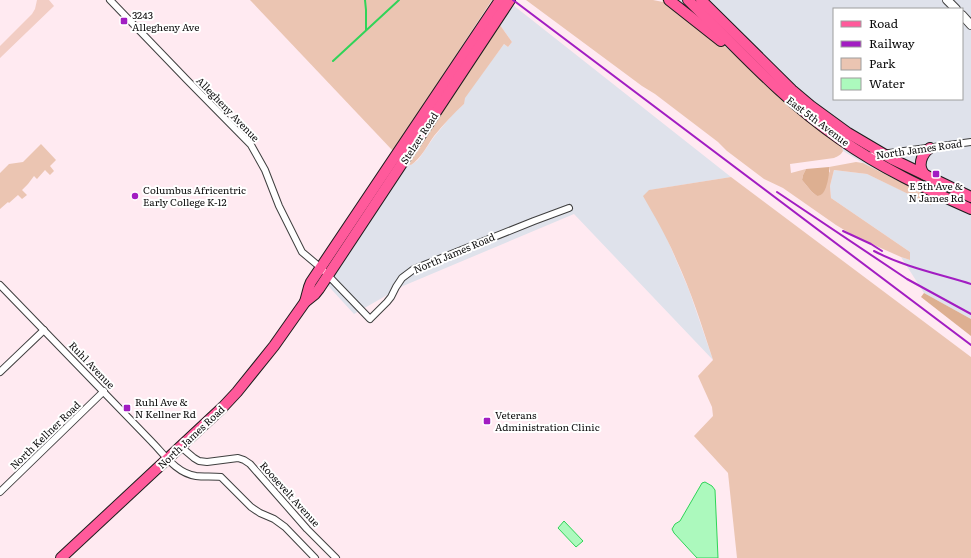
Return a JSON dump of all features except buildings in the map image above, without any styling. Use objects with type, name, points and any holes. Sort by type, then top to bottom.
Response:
[{"type":"main road","name":"Stelzer Road","points":[[324,272],[484,31],[500,0]]},
{"type":"main road","name":"Stelzer Road","points":[[484,31],[510,0]]},
{"type":"main road","points":[[669,0],[714,35],[772,84]]},
{"type":"main road","name":"East 5th Avenue","points":[[688,0],[772,84],[818,123],[840,139],[893,171],[971,209]]},
{"type":"main road","name":"East 5th Avenue","points":[[701,0],[774,73],[811,106],[848,134],[884,154],[971,197]]},
{"type":"main road","points":[[925,175],[921,169],[921,161],[923,155],[930,148]]},
{"type":"main road","name":"North James Road","points":[[61,558],[181,447],[237,392],[282,335],[305,302],[315,294],[324,272]]},
{"type":"street","name":"Allegheny Avenue","points":[[110,0],[251,145],[265,170],[279,206],[302,252],[324,272]]},
{"type":"street","points":[[947,0],[955,8]]},
{"type":"street","points":[[963,16],[971,25]]},
{"type":"street","name":"North James Road","points":[[867,156],[971,142]]},
{"type":"street","name":"North James Road","points":[[324,272],[370,319],[391,297],[402,278],[414,269],[527,223],[569,208]]},
{"type":"street","name":"Ruhl Avenue","points":[[0,285],[168,459]]},
{"type":"street","points":[[0,372],[44,330]]},
{"type":"street","name":"North Kellner Road","points":[[0,492],[104,391]]},
{"type":"street","name":"Roosevelt Avenue","points":[[181,447],[199,461],[207,462],[238,458],[250,464],[307,529],[336,558]]},
{"type":"street","points":[[168,459],[180,470],[188,474],[196,476],[221,477],[251,507],[274,519],[285,527],[315,558]]},
{"type":"shaded area","points":[[37,0],[49,0],[54,6],[0,58],[0,46],[32,14]]},
{"type":"shaded area","points":[[666,0],[971,0],[971,319],[924,293],[901,257],[910,260],[910,252],[831,198],[830,186],[834,170],[867,174],[930,204],[930,199],[926,195],[863,163],[843,151],[841,144],[778,96],[736,56]]},
{"type":"shaded area","points":[[513,5],[731,177],[650,190],[668,241],[689,290],[713,360],[574,214],[403,286],[354,314],[321,278],[400,157],[411,165],[418,160],[452,115],[464,104],[464,98],[504,44],[508,47],[512,42],[500,25]]},
{"type":"shaded area","points":[[829,167],[829,176],[826,188],[822,194],[817,196],[802,180],[803,175],[806,169]]},
{"type":"shaded area","points":[[924,293],[971,319],[971,336],[921,297]]},
{"type":"green space","points":[[250,0],[492,0],[393,151]]},
{"type":"green space","points":[[526,0],[653,0],[663,2],[662,0],[666,0],[736,56],[778,96],[841,144],[843,151],[834,158],[790,164],[791,173],[806,169],[802,180],[817,196],[830,171],[829,167],[856,162],[863,163],[926,195],[930,199],[931,205],[867,174],[834,170],[830,186],[831,198],[910,252],[910,260],[856,237],[783,188],[764,179],[655,94]]},
{"type":"green space","points":[[500,25],[512,42],[508,47],[504,44],[465,98],[464,104],[434,136],[418,159],[411,165],[408,164]]},
{"type":"green space","points":[[41,144],[56,160],[50,166],[54,171],[50,175],[45,170],[37,179],[34,176],[22,190],[27,195],[22,199],[18,195],[0,209],[0,173],[9,164],[23,162]]},
{"type":"green space","points":[[731,177],[971,357],[971,558],[737,558],[728,473],[694,436],[713,416],[712,407],[698,376],[713,360],[687,284],[665,235],[643,196],[649,190]]},
{"type":"water","points":[[705,482],[712,486],[715,490],[718,558],[697,558],[672,529],[675,524],[680,521],[702,483]]},
{"type":"water","points":[[564,521],[583,541],[576,547],[558,528]]},
{"type":"waterway","points":[[365,0],[366,30]]},
{"type":"waterway","points":[[333,61],[399,0]]},
{"type":"railway","points":[[513,0],[971,345]]},
{"type":"railway","points":[[777,192],[907,279],[971,314]]},
{"type":"railway","points":[[843,231],[871,244],[882,251]]},
{"type":"railway","points":[[874,251],[897,262],[971,284]]},
{"type":"place","name":"3243 Allegheny Ave","points":[[124,21]]},
{"type":"place","name":"E 5th Ave & N James Rd","points":[[936,174]]},
{"type":"place","name":"Columbus Africentric Early College K-12","points":[[135,196]]},
{"type":"place","name":"Ruhl Ave & N Kellner Rd","points":[[127,408]]},
{"type":"place","name":"Veterans Administration Clinic","points":[[487,421]]}]
